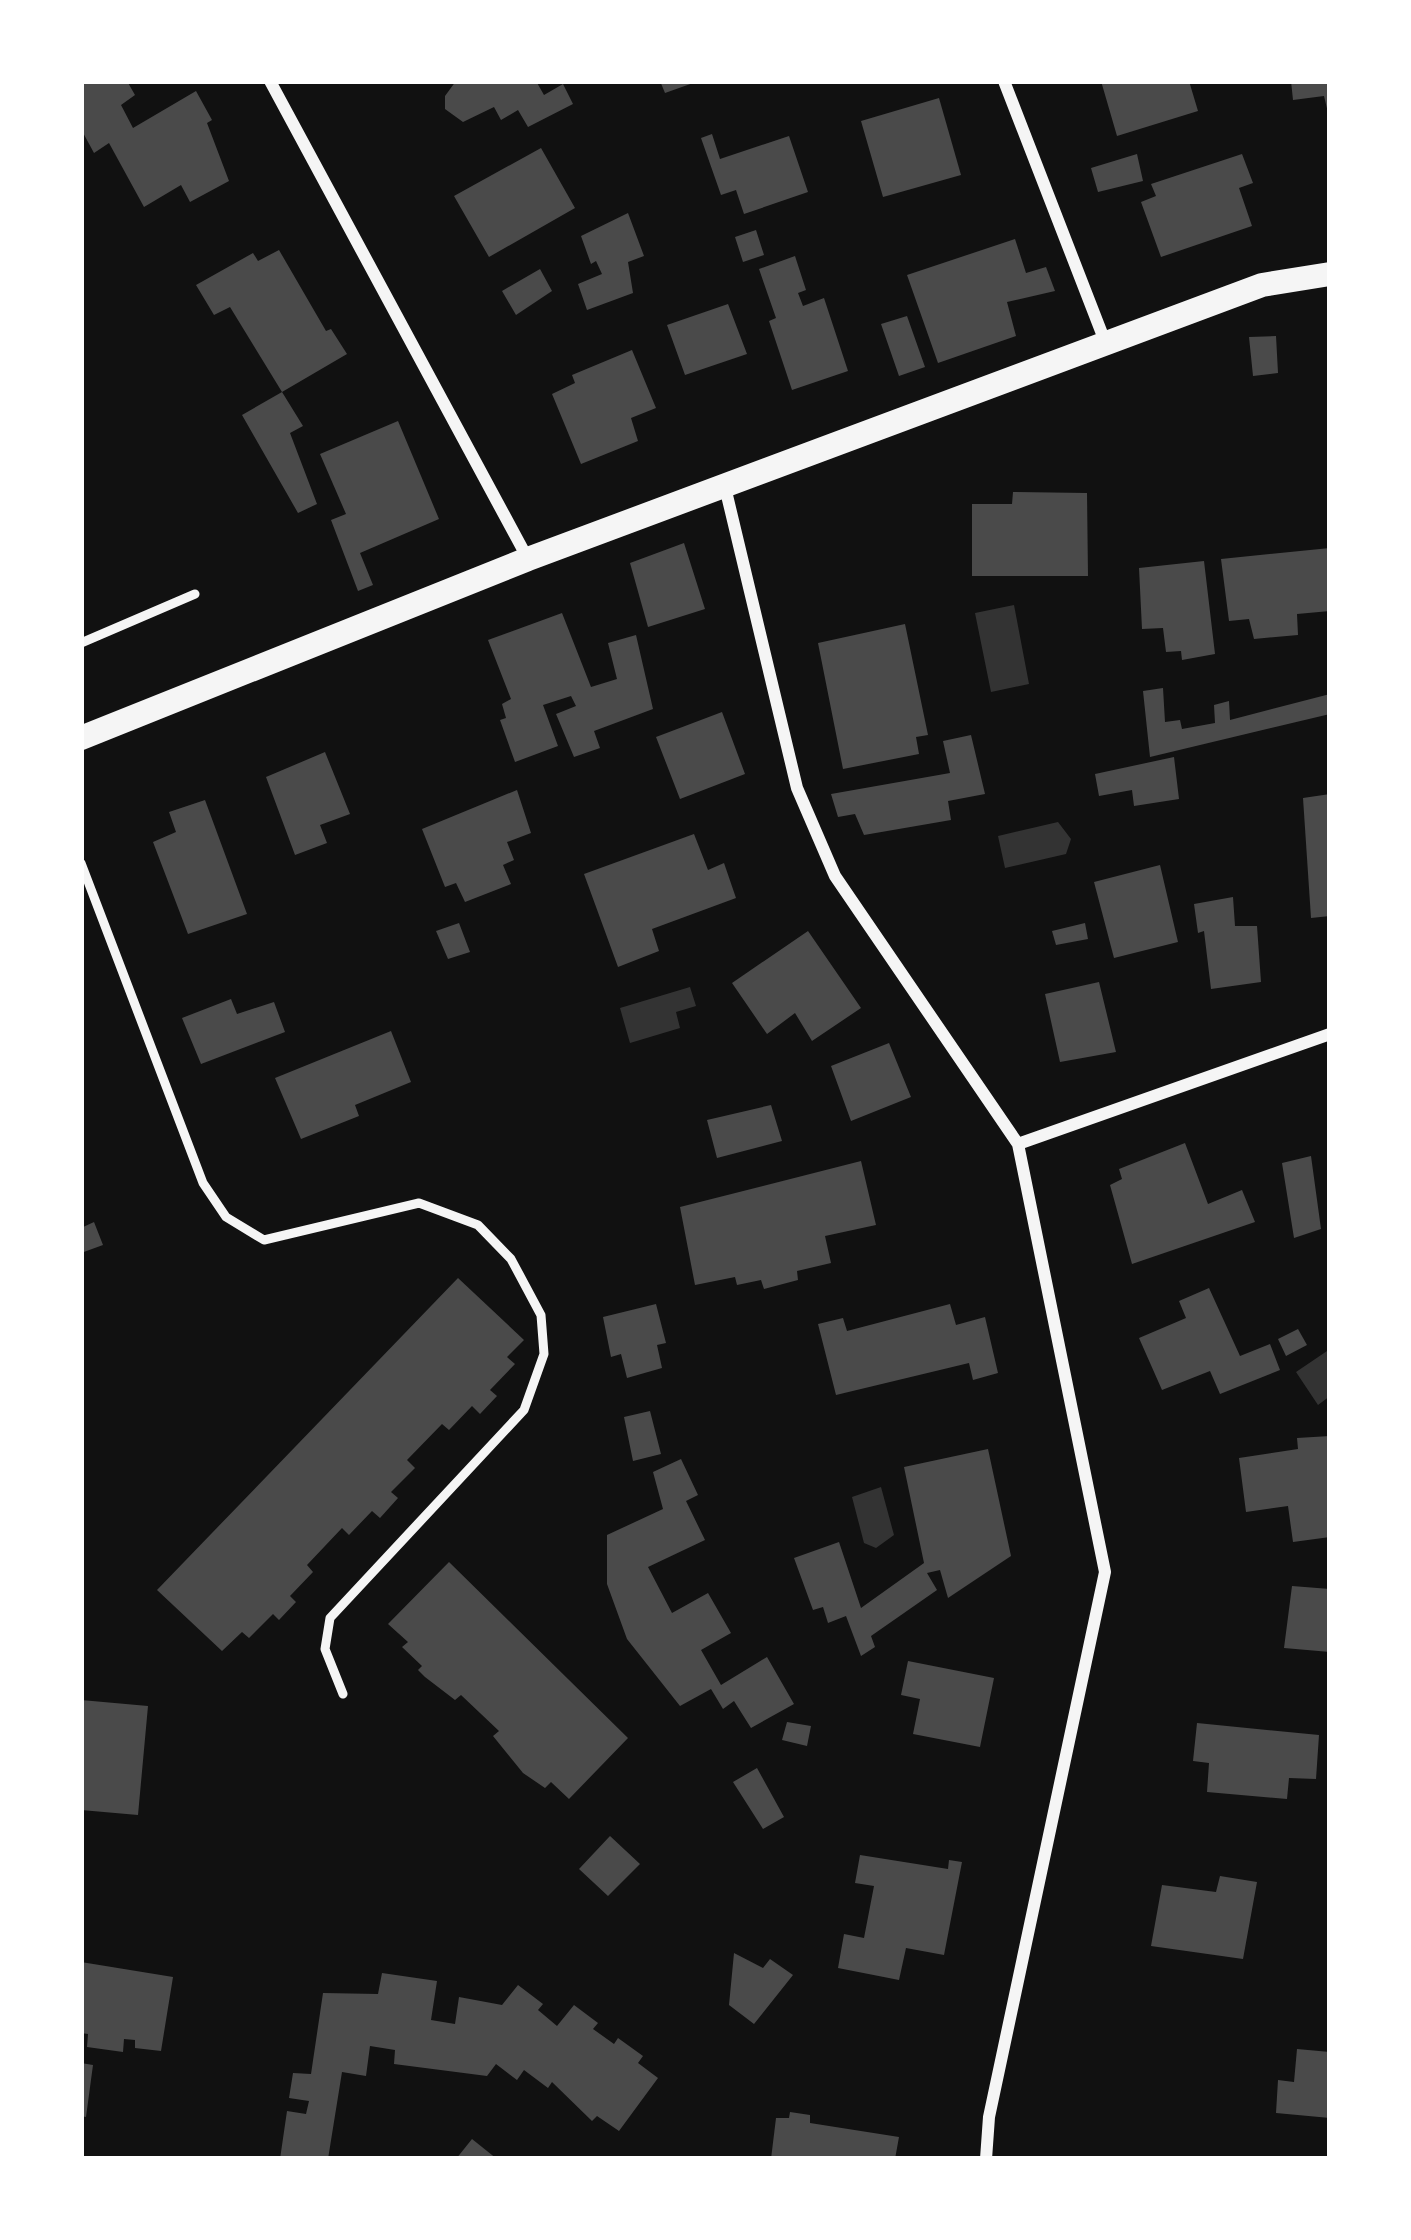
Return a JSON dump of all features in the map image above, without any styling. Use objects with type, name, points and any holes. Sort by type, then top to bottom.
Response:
[{"type":"main road","points":[[87,733],[528,559],[1262,284],[1330,274]]},
{"type":"street","points":[[270,81],[528,559]]},
{"type":"street","points":[[1004,81],[1107,345]]},
{"type":"street","points":[[724,487],[797,788],[835,876],[1018,1144],[1105,1572],[989,2117],[986,2159]]},
{"type":"street","points":[[1018,1144],[1330,1034]]},
{"type":"lane","points":[[81,643],[195,594]]},
{"type":"lane","points":[[81,863],[203,1183],[226,1216],[264,1240],[419,1203],[478,1225],[512,1259],[541,1315],[544,1354],[524,1410],[330,1618],[325,1649],[343,1694]]},
{"type":"shaded area","points":[[1014,605],[1029,684],[991,692],[975,613]]},
{"type":"shaded area","points":[[1058,822],[1071,839],[1066,854],[1005,868],[998,836]]},
{"type":"shaded area","points":[[690,987],[696,1006],[676,1012],[680,1028],[630,1043],[620,1008]]},
{"type":"shaded area","points":[[1330,1349],[1330,1396],[1318,1405],[1296,1372]]},
{"type":"shaded area","points":[[881,1487],[894,1535],[876,1548],[864,1543],[852,1497]]},
{"type":"building","points":[[81,81],[127,81],[135,95],[121,105],[133,128],[196,91],[212,120],[207,123],[229,181],[190,202],[181,185],[144,207],[109,143],[94,153],[81,129]]},
{"type":"building","points":[[456,81],[536,81],[544,95],[563,84],[573,104],[528,127],[518,110],[501,120],[494,107],[463,122],[445,109],[445,96]]},
{"type":"building","points":[[660,81],[696,81],[696,82],[665,93]]},
{"type":"building","points":[[1101,81],[1189,81],[1198,111],[1117,136]]},
{"type":"building","points":[[1291,81],[1330,81],[1330,121],[1324,96],[1293,100]]},
{"type":"building","points":[[939,98],[961,175],[883,197],[861,121]]},
{"type":"building","points":[[712,134],[720,159],[789,136],[808,192],[744,214],[736,190],[721,195],[701,138]]},
{"type":"building","points":[[541,148],[575,208],[489,257],[454,196]]},
{"type":"building","points":[[1137,154],[1143,181],[1098,192],[1091,168]]},
{"type":"building","points":[[1242,154],[1253,183],[1239,188],[1252,226],[1161,257],[1141,202],[1156,196],[1151,184]]},
{"type":"building","points":[[628,213],[644,256],[628,262],[633,293],[587,310],[578,284],[602,274],[596,261],[591,264],[581,236]]},
{"type":"building","points":[[756,230],[764,255],[743,262],[735,237]]},
{"type":"building","points":[[1015,239],[1026,273],[1046,267],[1055,291],[1007,302],[1016,336],[938,363],[907,275]]},
{"type":"building","points":[[279,250],[326,331],[331,329],[347,354],[282,392],[230,307],[214,315],[196,285],[253,253],[258,261]]},
{"type":"building","points":[[795,256],[806,290],[798,293],[803,306],[824,298],[848,371],[792,390],[769,321],[776,318],[759,269]]},
{"type":"building","points":[[540,269],[552,291],[516,315],[502,291]]},
{"type":"building","points":[[728,304],[747,354],[685,375],[667,325]]},
{"type":"building","points":[[907,316],[925,367],[899,376],[881,324]]},
{"type":"building","points":[[1276,336],[1278,373],[1253,376],[1249,337]]},
{"type":"building","points":[[632,350],[656,408],[631,418],[638,441],[581,464],[552,394],[575,383],[572,375]]},
{"type":"building","points":[[282,392],[303,426],[290,433],[317,504],[298,513],[242,415]]},
{"type":"building","points":[[398,421],[439,519],[360,553],[373,585],[358,591],[331,520],[346,514],[320,454]]},
{"type":"building","points":[[1013,492],[1087,493],[1088,576],[972,576],[972,504],[1012,504]]},
{"type":"building","points":[[684,543],[705,609],[648,627],[630,563]]},
{"type":"building","points":[[1330,548],[1330,611],[1297,614],[1298,635],[1254,639],[1249,619],[1229,621],[1221,559]]},
{"type":"building","points":[[1204,561],[1215,654],[1182,660],[1181,651],[1166,652],[1163,628],[1142,629],[1139,568]]},
{"type":"building","points":[[562,613],[591,687],[617,679],[608,643],[636,635],[653,709],[594,731],[600,748],[574,757],[556,714],[576,706],[571,696],[543,705],[558,746],[515,762],[500,720],[506,718],[502,704],[511,699],[488,640]]},
{"type":"building","points":[[905,624],[928,735],[916,737],[919,754],[843,769],[818,643]]},
{"type":"building","points":[[1163,688],[1165,722],[1180,720],[1182,729],[1215,723],[1214,705],[1229,701],[1230,720],[1330,694],[1330,714],[1150,757],[1143,691]]},
{"type":"building","points":[[722,712],[745,774],[680,799],[656,737]]},
{"type":"building","points":[[971,735],[985,794],[948,801],[951,820],[864,835],[855,814],[838,817],[831,794],[950,773],[943,741]]},
{"type":"building","points":[[325,752],[350,814],[320,825],[327,843],[295,855],[266,777]]},
{"type":"building","points":[[1174,757],[1179,799],[1134,806],[1132,790],[1099,796],[1095,774]]},
{"type":"building","points":[[517,790],[531,833],[507,842],[514,860],[503,865],[511,884],[465,902],[456,883],[445,887],[422,829]]},
{"type":"building","points":[[1330,794],[1330,916],[1311,918],[1303,798]]},
{"type":"building","points":[[205,800],[247,914],[188,934],[153,842],[176,832],[169,812]]},
{"type":"building","points":[[694,834],[708,870],[724,863],[736,898],[652,929],[659,951],[618,967],[584,874]]},
{"type":"building","points":[[1160,865],[1178,942],[1114,958],[1094,882]]},
{"type":"building","points":[[1233,897],[1235,926],[1257,926],[1261,982],[1211,989],[1204,931],[1198,933],[1194,904]]},
{"type":"building","points":[[459,923],[470,952],[448,959],[436,931]]},
{"type":"building","points":[[1085,923],[1088,939],[1056,945],[1052,931]]},
{"type":"building","points":[[808,931],[861,1008],[812,1041],[795,1013],[767,1034],[732,983]]},
{"type":"building","points":[[1099,982],[1116,1052],[1060,1062],[1045,994]]},
{"type":"building","points":[[231,999],[237,1014],[274,1002],[285,1032],[201,1064],[182,1018]]},
{"type":"building","points":[[391,1031],[411,1082],[355,1105],[359,1116],[301,1139],[275,1078]]},
{"type":"building","points":[[889,1043],[911,1097],[851,1121],[831,1066]]},
{"type":"building","points":[[771,1105],[782,1141],[717,1158],[707,1120]]},
{"type":"building","points":[[1185,1143],[1208,1204],[1242,1190],[1255,1222],[1132,1264],[1110,1185],[1122,1179],[1119,1169]]},
{"type":"building","points":[[1311,1156],[1321,1229],[1294,1238],[1282,1163]]},
{"type":"building","points":[[861,1161],[876,1225],[825,1236],[831,1263],[797,1271],[798,1280],[764,1289],[761,1280],[737,1285],[735,1277],[695,1285],[680,1207]]},
{"type":"building","points":[[94,1222],[103,1245],[81,1253],[81,1228]]},
{"type":"building","points":[[458,1278],[524,1340],[507,1357],[515,1364],[490,1390],[497,1396],[480,1414],[472,1406],[449,1430],[442,1424],[407,1460],[415,1468],[391,1492],[398,1498],[380,1518],[372,1511],[349,1535],[342,1528],[307,1565],[313,1572],[290,1596],[296,1602],[279,1620],[273,1614],[249,1638],[242,1632],[222,1651],[157,1590]]},
{"type":"building","points":[[1209,1288],[1240,1356],[1270,1344],[1280,1370],[1220,1394],[1210,1371],[1162,1390],[1139,1338],[1186,1318],[1179,1301]]},
{"type":"building","points":[[656,1304],[666,1343],[657,1345],[662,1368],[627,1378],[621,1354],[611,1357],[603,1317]]},
{"type":"building","points":[[950,1304],[956,1325],[985,1317],[998,1373],[973,1380],[969,1363],[836,1395],[818,1324],[843,1318],[847,1331]]},
{"type":"building","points":[[1298,1329],[1307,1345],[1286,1356],[1278,1339]]},
{"type":"building","points":[[650,1411],[661,1454],[633,1461],[624,1417]]},
{"type":"building","points":[[1330,1436],[1330,1537],[1293,1542],[1288,1506],[1246,1512],[1239,1458],[1298,1449],[1297,1438]]},
{"type":"building","points":[[988,1449],[1011,1556],[948,1598],[940,1570],[927,1573],[937,1590],[871,1636],[875,1647],[861,1656],[846,1616],[828,1623],[823,1607],[813,1610],[794,1558],[839,1542],[861,1608],[924,1563],[904,1467]]},
{"type":"building","points":[[681,1459],[698,1495],[686,1501],[705,1540],[648,1567],[672,1613],[708,1593],[731,1633],[701,1650],[721,1685],[767,1657],[794,1704],[751,1728],[734,1701],[723,1709],[711,1689],[680,1706],[627,1639],[607,1584],[607,1535],[663,1509],[653,1472]]},
{"type":"building","points":[[449,1562],[628,1738],[569,1799],[551,1782],[545,1788],[523,1773],[493,1736],[499,1731],[461,1695],[455,1700],[425,1677],[418,1670],[422,1666],[402,1647],[408,1642],[388,1624]]},
{"type":"building","points":[[1292,1586],[1330,1589],[1330,1652],[1284,1648]]},
{"type":"building","points":[[908,1661],[994,1678],[980,1747],[913,1734],[920,1699],[901,1695]]},
{"type":"building","points":[[81,1700],[148,1706],[138,1815],[81,1810]]},
{"type":"building","points":[[787,1722],[811,1726],[807,1746],[782,1740]]},
{"type":"building","points":[[1197,1723],[1319,1735],[1316,1779],[1289,1778],[1287,1799],[1207,1792],[1209,1763],[1193,1761]]},
{"type":"building","points":[[757,1768],[784,1817],[763,1829],[733,1782]]},
{"type":"building","points":[[610,1836],[640,1864],[608,1896],[579,1869]]},
{"type":"building","points":[[860,1855],[948,1869],[949,1860],[962,1862],[944,1955],[906,1948],[899,1980],[838,1968],[844,1934],[864,1938],[874,1886],[855,1883]]},
{"type":"building","points":[[1220,1876],[1257,1882],[1243,1959],[1151,1946],[1162,1885],[1216,1892]]},
{"type":"building","points":[[734,1953],[763,1968],[770,1959],[793,1975],[754,2024],[729,2005]]},
{"type":"building","points":[[81,1962],[173,1977],[161,2051],[135,2048],[135,2040],[124,2039],[123,2052],[87,2047],[88,2034],[81,2033]]},
{"type":"building","points":[[382,1973],[437,1981],[431,2020],[455,2024],[459,1997],[502,2005],[518,1985],[543,2004],[538,2010],[557,2026],[574,2005],[598,2023],[593,2029],[614,2044],[618,2038],[643,2056],[638,2063],[658,2078],[619,2131],[597,2116],[592,2121],[552,2082],[548,2088],[524,2070],[517,2080],[496,2064],[487,2076],[394,2064],[395,2050],[370,2046],[366,2076],[342,2072],[328,2159],[280,2159],[287,2111],[306,2114],[309,2101],[289,2098],[293,2073],[311,2074],[323,1993],[378,1994]]},
{"type":"building","points":[[1297,2049],[1330,2052],[1330,2118],[1276,2113],[1278,2080],[1294,2082]]},
{"type":"building","points":[[81,2063],[93,2065],[86,2117],[81,2116]]},
{"type":"building","points":[[790,2112],[810,2115],[810,2123],[899,2137],[895,2159],[771,2159],[776,2118],[789,2118]]},
{"type":"building","points":[[472,2139],[497,2159],[456,2159]]}]
